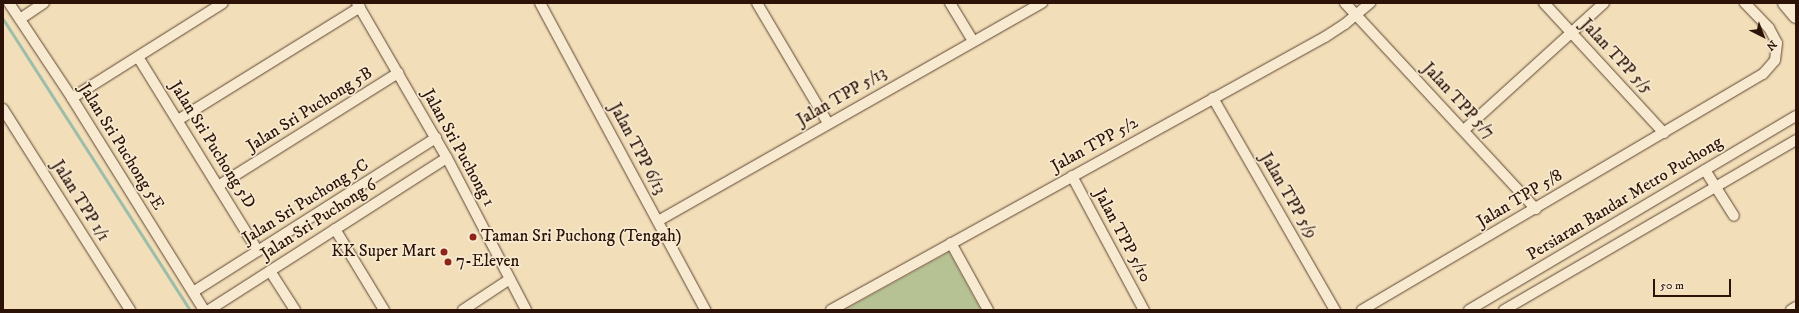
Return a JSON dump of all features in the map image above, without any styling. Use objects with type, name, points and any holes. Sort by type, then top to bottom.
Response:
[{"type":"street","name":"Jalan Sri Puchong 5E","points":[[9,3],[72,98],[204,310]]},
{"type":"street","points":[[20,18],[44,3]]},
{"type":"street","points":[[72,98],[223,3]]},
{"type":"street","name":"Jalan TPP 6/13","points":[[540,3],[705,310]]},
{"type":"street","points":[[757,3],[828,124]]},
{"type":"street","points":[[950,3],[973,41]]},
{"type":"street","name":"Jalan TPP 5/13","points":[[658,221],[1042,3]]},
{"type":"street","name":"Jalan TPP 5/7","points":[[1345,3],[1536,209]]},
{"type":"street","name":"Jalan TPP 5/2","points":[[831,310],[1325,37],[1370,3]]},
{"type":"street","name":"Jalan TPP 5/5","points":[[1544,3],[1664,132]]},
{"type":"street","points":[[1464,130],[1604,3]]},
{"type":"street","name":"Jalan TPP 5/8","points":[[1362,310],[1536,209],[1763,74],[1775,60],[1777,43],[1774,35],[1745,3]]},
{"type":"street","points":[[1785,3],[1796,16]]},
{"type":"street","points":[[178,120],[358,5]]},
{"type":"street","name":"Jalan Sri Puchong 1","points":[[358,5],[436,138],[526,310]]},
{"type":"street","name":"Jalan Sri Puchong 5D","points":[[138,57],[258,251]]},
{"type":"street","name":"Jalan Sri Puchong 5B","points":[[218,186],[398,73]]},
{"type":"street","name":"Jalan TPP 5/9","points":[[1213,98],[1335,310]]},
{"type":"street","name":"Jalan TPP 1/1","points":[[3,109],[130,310]]},
{"type":"street","name":"Persiaran Bandar Metro Puchong","points":[[1470,310],[1796,116]]},
{"type":"street","name":"Jalan Sri Puchong 5C","points":[[193,292],[436,138]]},
{"type":"street","name":"Persiaran Bandar Metro Puchong","points":[[1504,310],[1796,140]]},
{"type":"street","name":"Jalan Sri Puchong 6","points":[[209,310],[447,158]]},
{"type":"street","points":[[1706,170],[1734,216]]},
{"type":"street","name":"Jalan TPP 5/10","points":[[1072,176],[1144,310]]},
{"type":"street","points":[[335,229],[384,310]]},
{"type":"street","points":[[951,243],[988,310]]},
{"type":"street","points":[[270,271],[295,310]]},
{"type":"street","points":[[462,310],[510,279]]},
{"type":"street","points":[[1791,310],[1796,307]]},
{"type":"green space","points":[[949,252],[981,310],[844,310]]},
{"type":"waterway","points":[[3,19],[190,310]]},
{"type":"place","name":"Taman Sri Puchong (Tengah)","points":[[473,237]]},
{"type":"place","name":"KK Super Mart","points":[[444,252]]},
{"type":"place","name":"7-Eleven","points":[[448,262]]}]
